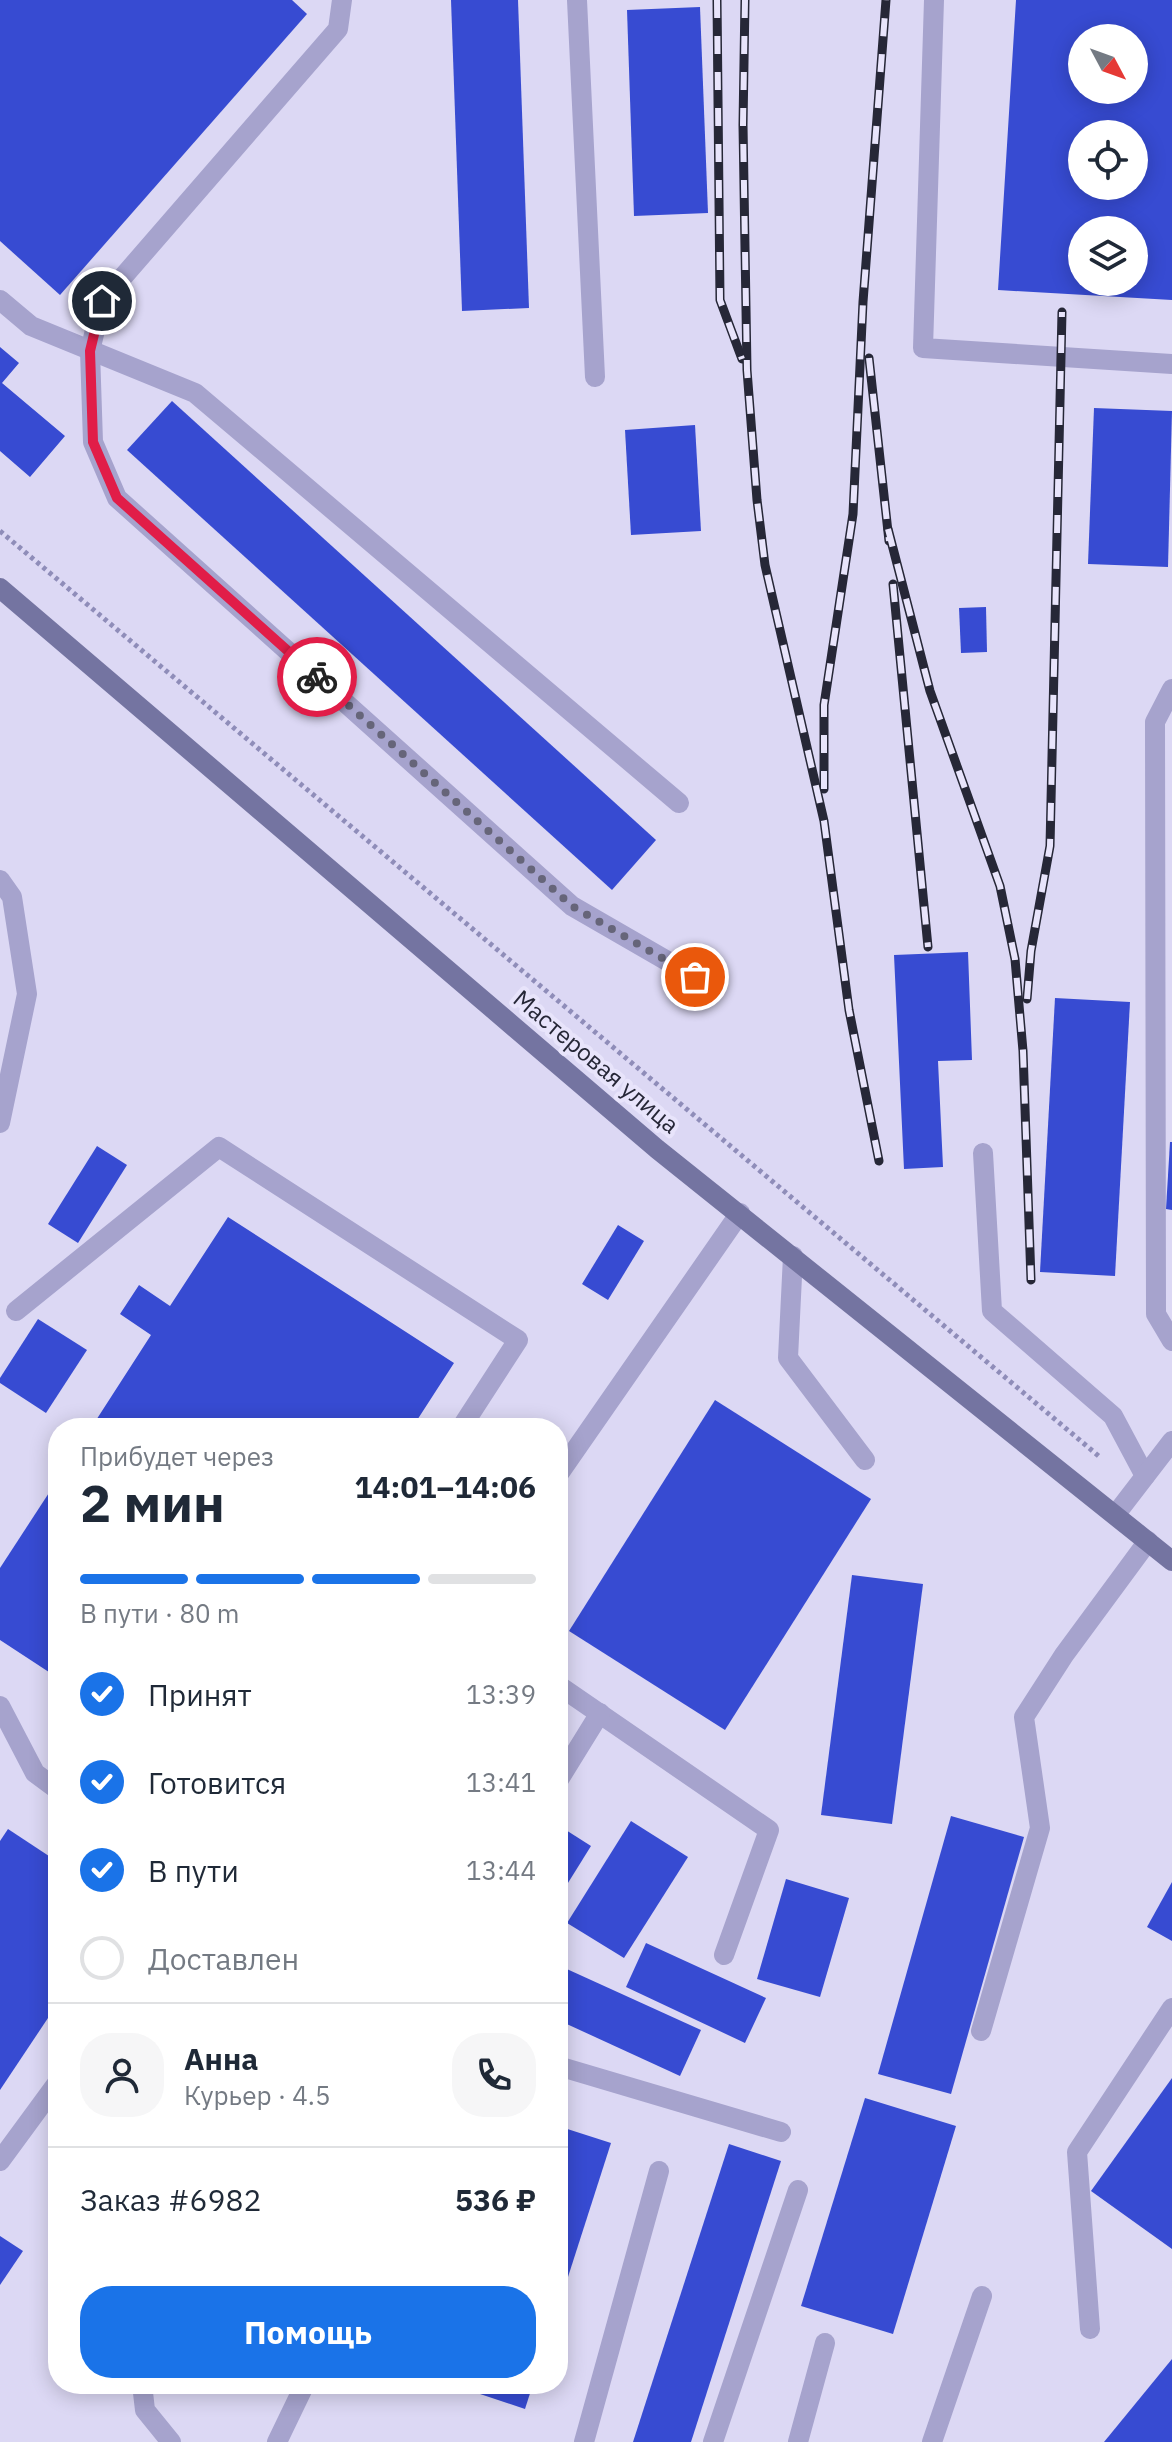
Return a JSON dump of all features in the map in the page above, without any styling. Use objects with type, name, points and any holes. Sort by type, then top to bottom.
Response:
[{"type":"main road","name":"Мастеровая улица","points":[[0,588],[657,1149],[1172,1561]]},
{"type":"lane","points":[[342,0],[338,29],[102,301],[90,351],[93,442],[117,498],[572,906],[695,977]]},
{"type":"lane","points":[[577,0],[595,377]]},
{"type":"lane","points":[[934,0],[923,348],[1172,364]]},
{"type":"lane","points":[[0,300],[31,326],[195,393],[679,803]]},
{"type":"lane","points":[[1172,689],[1155,722],[1156,1314],[1172,1341]]},
{"type":"lane","points":[[0,880],[12,897],[27,994],[0,1123]]},
{"type":"lane","points":[[16,1311],[219,1147],[518,1340],[467,1418]]},
{"type":"lane","points":[[983,1153],[992,1311],[1113,1416],[1141,1482]]},
{"type":"lane","points":[[568,1461],[740,1213]]},
{"type":"lane","points":[[793,1256],[788,1358],[865,1460]]},
{"type":"lane","points":[[1116,1514],[1172,1441]]},
{"type":"lane","points":[[981,2031],[1040,1828],[1024,1717],[1064,1655],[1148,1541]]},
{"type":"lane","points":[[568,1692],[769,1830],[724,1955]]},
{"type":"lane","points":[[0,1706],[35,1773],[48,1783]]},
{"type":"lane","points":[[568,1765],[600,1713]]},
{"type":"lane","points":[[1090,2329],[1077,2152],[1172,2008]]},
{"type":"lane","points":[[568,2069],[781,2132]]},
{"type":"lane","points":[[0,2161],[48,2096]]},
{"type":"lane","points":[[584,2442],[659,2171]]},
{"type":"lane","points":[[713,2442],[798,2190]]},
{"type":"lane","points":[[932,2442],[982,2296]]},
{"type":"lane","points":[[798,2442],[825,2343]]},
{"type":"lane","points":[[143,2394],[145,2410],[171,2442]]},
{"type":"lane","points":[[277,2442],[300,2394]]},
{"type":"path","points":[[0,531],[1141,1482]]},
{"type":"building","points":[[0,0],[292,0],[307,14],[60,295],[0,241]]},
{"type":"building","points":[[451,0],[518,0],[529,308],[462,311]]},
{"type":"building","points":[[1016,0],[1172,0],[1172,300],[1102,296],[1148,296],[1148,216],[1068,216],[1068,294],[998,290]]},
{"type":"building","points":[[700,7],[708,213],[634,216],[627,10]]},
{"type":"building","points":[[0,347],[19,363],[2,383],[65,436],[30,477],[0,451]]},
{"type":"building","points":[[172,401],[656,840],[612,890],[127,450]]},
{"type":"building","points":[[1094,408],[1172,411],[1168,567],[1088,564]]},
{"type":"building","points":[[695,425],[701,531],[631,535],[625,430]]},
{"type":"building","points":[[986,607],[987,652],[961,653],[959,608]]},
{"type":"building","points":[[968,952],[972,1060],[938,1061],[943,1167],[904,1169],[894,955]]},
{"type":"building","points":[[1055,998],[1130,1002],[1115,1276],[1040,1272]]},
{"type":"building","points":[[1172,1142],[1172,1210],[1166,1209]]},
{"type":"building","points":[[97,1146],[127,1165],[78,1243],[48,1224]]},
{"type":"building","points":[[228,1217],[454,1363],[418,1418],[97,1418],[151,1335],[120,1314],[139,1285],[170,1306]]},
{"type":"building","points":[[618,1225],[644,1241],[608,1300],[582,1284]]},
{"type":"building","points":[[38,1319],[87,1350],[46,1413],[0,1383],[0,1378]]},
{"type":"building","points":[[715,1400],[871,1499],[725,1730],[569,1631]]},
{"type":"building","points":[[48,1494],[48,1671],[0,1640],[0,1568]]},
{"type":"building","points":[[852,1575],[923,1584],[892,1824],[821,1815]]},
{"type":"building","points":[[951,1816],[1024,1837],[951,2094],[878,2074]]},
{"type":"building","points":[[631,1821],[688,1857],[624,1958],[568,1921]]},
{"type":"building","points":[[8,1829],[48,1855],[48,2018],[0,2090],[0,1841]]},
{"type":"building","points":[[568,1831],[591,1846],[568,1883]]},
{"type":"building","points":[[786,1879],[849,1898],[820,1997],[757,1979]]},
{"type":"building","points":[[1172,1882],[1172,1941],[1147,1927]]},
{"type":"building","points":[[646,1943],[766,1998],[745,2043],[626,1987]]},
{"type":"building","points":[[568,1970],[701,2030],[680,2076],[568,2025]]},
{"type":"building","points":[[1172,2078],[1172,2249],[1091,2191]]},
{"type":"building","points":[[865,2098],[956,2126],[893,2334],[801,2306]]},
{"type":"building","points":[[568,2129],[611,2143],[568,2277]]},
{"type":"building","points":[[729,2144],[781,2161],[691,2442],[633,2442]]},
{"type":"building","points":[[0,2236],[23,2251],[0,2285]]},
{"type":"building","points":[[1172,2359],[1172,2442],[1104,2442]]},
{"type":"building","points":[[480,2394],[530,2394],[525,2409]]},
{"type":"railway","points":[[717,0],[720,300],[742,359]]},
{"type":"railway","points":[[745,0],[743,125],[747,370],[757,500],[765,565],[824,821],[849,1010],[879,1161]]},
{"type":"railway","points":[[824,789],[824,705],[853,514],[863,302],[886,0]]},
{"type":"railway","points":[[1027,999],[1031,951],[1050,846],[1062,312]]},
{"type":"railway","points":[[869,358],[889,541]]},
{"type":"railway","points":[[888,529],[930,691],[1000,886],[1015,959],[1023,1051],[1031,1280]]},
{"type":"railway","points":[[893,584],[928,947]]},
{"type":"way so far","points":[[317,677],[572,906],[695,977]]},
{"type":"route","points":[[102,301],[90,351],[93,442],[117,498],[317,677]]}]
